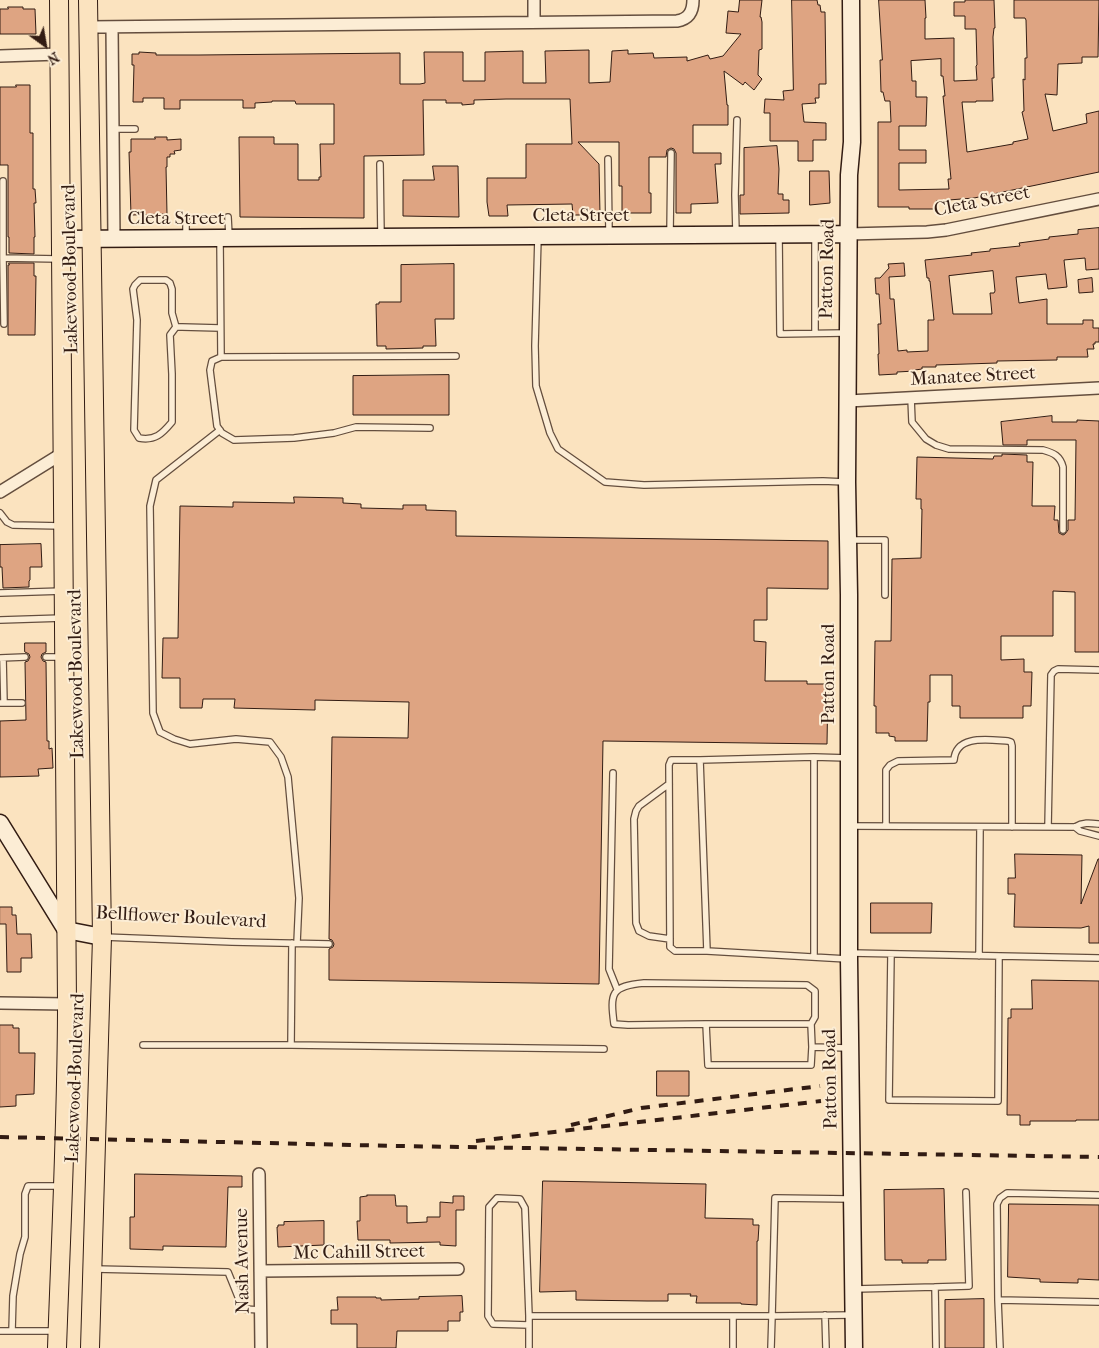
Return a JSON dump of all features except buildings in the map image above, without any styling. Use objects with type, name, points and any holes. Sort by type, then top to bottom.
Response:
[{"type":"main road","name":"Lakewood Boulevard","points":[[57,1339],[67,1004],[59,0]]},
{"type":"main road","name":"Lakewood Boulevard","points":[[88,0],[102,937],[90,1348]]},
{"type":"street","points":[[534,0],[534,22]]},
{"type":"street","points":[[89,27],[678,21],[688,16],[693,6],[693,0]]},
{"type":"street","name":"Patton Road","points":[[851,0],[852,142],[849,175],[848,234],[847,482],[849,595],[849,956],[854,1348]]},
{"type":"street","points":[[112,26],[114,239]]},
{"type":"street","points":[[0,56],[59,54]]},
{"type":"street","name":"Cleta Street","points":[[61,240],[927,232],[946,230],[1099,199]]},
{"type":"street","name":"Manatee Street","points":[[848,401],[1099,388]]},
{"type":"street","points":[[0,492],[63,453]]},
{"type":"street","points":[[0,822],[66,930]]},
{"type":"street","name":"Bellflower Boulevard","points":[[66,930],[102,937]]},
{"type":"street","points":[[0,1003],[67,1004]]},
{"type":"street","name":"Nash Avenue","points":[[259,1174],[261,1348]]},
{"type":"street","name":"Mc Cahill Street","points":[[260,1272],[458,1269]]},
{"type":"lane","points":[[736,234],[737,120]]},
{"type":"lane","points":[[113,129],[135,128]]},
{"type":"lane","points":[[670,235],[671,153]]},
{"type":"lane","points":[[608,159],[609,235]]},
{"type":"lane","points":[[380,164],[381,237]]},
{"type":"lane","points":[[3,181],[2,306],[4,324]]},
{"type":"lane","points":[[221,357],[220,328],[224,238],[228,217]]},
{"type":"lane","points":[[186,218],[186,238]]},
{"type":"lane","points":[[780,234],[780,334],[848,333]]},
{"type":"lane","points":[[815,234],[815,333]]},
{"type":"lane","points":[[538,236],[535,346],[536,386],[550,433],[558,449],[605,482],[644,485],[823,480],[847,482]]},
{"type":"lane","points":[[3,258],[61,259]]},
{"type":"lane","points":[[140,280],[166,280],[170,283],[172,290],[172,312],[176,327],[170,335],[172,422],[155,438],[139,438],[134,430],[137,320],[134,289],[140,280]]},
{"type":"lane","points":[[176,327],[220,328]]},
{"type":"lane","points":[[430,428],[356,427],[334,433],[294,438],[234,440],[222,433],[217,426],[210,370],[212,362],[221,357],[456,356]]},
{"type":"lane","points":[[911,398],[912,422],[926,439],[936,445],[949,449],[1043,450],[1058,456],[1062,461],[1063,467],[1063,530]]},
{"type":"lane","points":[[220,430],[156,480],[150,506],[153,713],[160,732],[174,740],[190,744],[236,739],[270,742],[281,757],[288,777],[299,898],[294,943],[291,1045]]},
{"type":"lane","points":[[0,513],[7,522],[13,525],[64,526]]},
{"type":"lane","points":[[848,540],[885,540],[885,596]]},
{"type":"lane","points":[[0,593],[65,591]]},
{"type":"lane","points":[[0,620],[65,618]]},
{"type":"lane","points":[[22,703],[2,703],[2,658],[25,657]]},
{"type":"lane","points":[[46,657],[65,657]]},
{"type":"lane","points":[[1048,827],[1051,675],[1058,669],[1099,670]]},
{"type":"lane","points":[[886,826],[886,770],[890,765],[898,761],[954,760],[954,754],[960,746],[965,743],[981,740],[1008,741],[1012,746],[1012,826]]},
{"type":"lane","points":[[814,757],[814,958]]},
{"type":"lane","points":[[848,758],[671,760],[669,765],[670,946],[674,951],[707,951],[814,958],[891,954],[1099,958]]},
{"type":"lane","points":[[700,760],[707,951]]},
{"type":"lane","points":[[613,773],[608,970],[617,989]]},
{"type":"lane","points":[[669,784],[639,806],[634,819],[636,923],[639,931],[649,936],[670,939]]},
{"type":"lane","points":[[849,826],[1075,827],[1085,823],[1099,824]]},
{"type":"lane","points":[[979,956],[980,826]]},
{"type":"lane","points":[[1075,827],[1099,836]]},
{"type":"lane","name":"Bellflower Boulevard","points":[[102,937],[329,944]]},
{"type":"lane","points":[[891,954],[890,1100],[998,1101],[1000,956]]},
{"type":"lane","points":[[706,1024],[708,1065],[811,1065],[811,1024],[815,1017],[815,991],[807,985],[644,983],[629,984],[617,989],[613,997],[614,1024],[628,1025],[706,1024],[811,1024]]},
{"type":"lane","points":[[143,1045],[604,1049]]},
{"type":"lane","points":[[812,1047],[850,1048]]},
{"type":"lane","points":[[12,1331],[13,1296],[20,1254],[26,1236],[25,1194],[28,1186],[63,1186]]},
{"type":"lane","points":[[853,1289],[969,1286],[966,1192]]},
{"type":"lane","points":[[1000,1348],[996,1204],[1007,1193],[1099,1195]]},
{"type":"lane","points":[[529,1325],[493,1324],[488,1316],[489,1208],[497,1198],[520,1199],[525,1208],[529,1316],[529,1325],[529,1348]]},
{"type":"lane","points":[[771,1348],[775,1198],[852,1199]]},
{"type":"lane","points":[[92,1269],[228,1272],[243,1309],[261,1310]]},
{"type":"lane","points":[[935,1287],[936,1348]]},
{"type":"lane","points":[[998,1300],[1099,1302]]},
{"type":"lane","points":[[825,1315],[826,1348]]},
{"type":"lane","points":[[529,1316],[854,1315]]},
{"type":"lane","points":[[733,1316],[733,1348]]},
{"type":"lane","points":[[0,1331],[12,1331],[57,1339]]},
{"type":"railway","points":[[571,1125],[641,1108],[820,1086]]},
{"type":"railway","points":[[476,1141],[821,1101]]},
{"type":"railway","points":[[0,1137],[397,1146],[1099,1157]]}]
